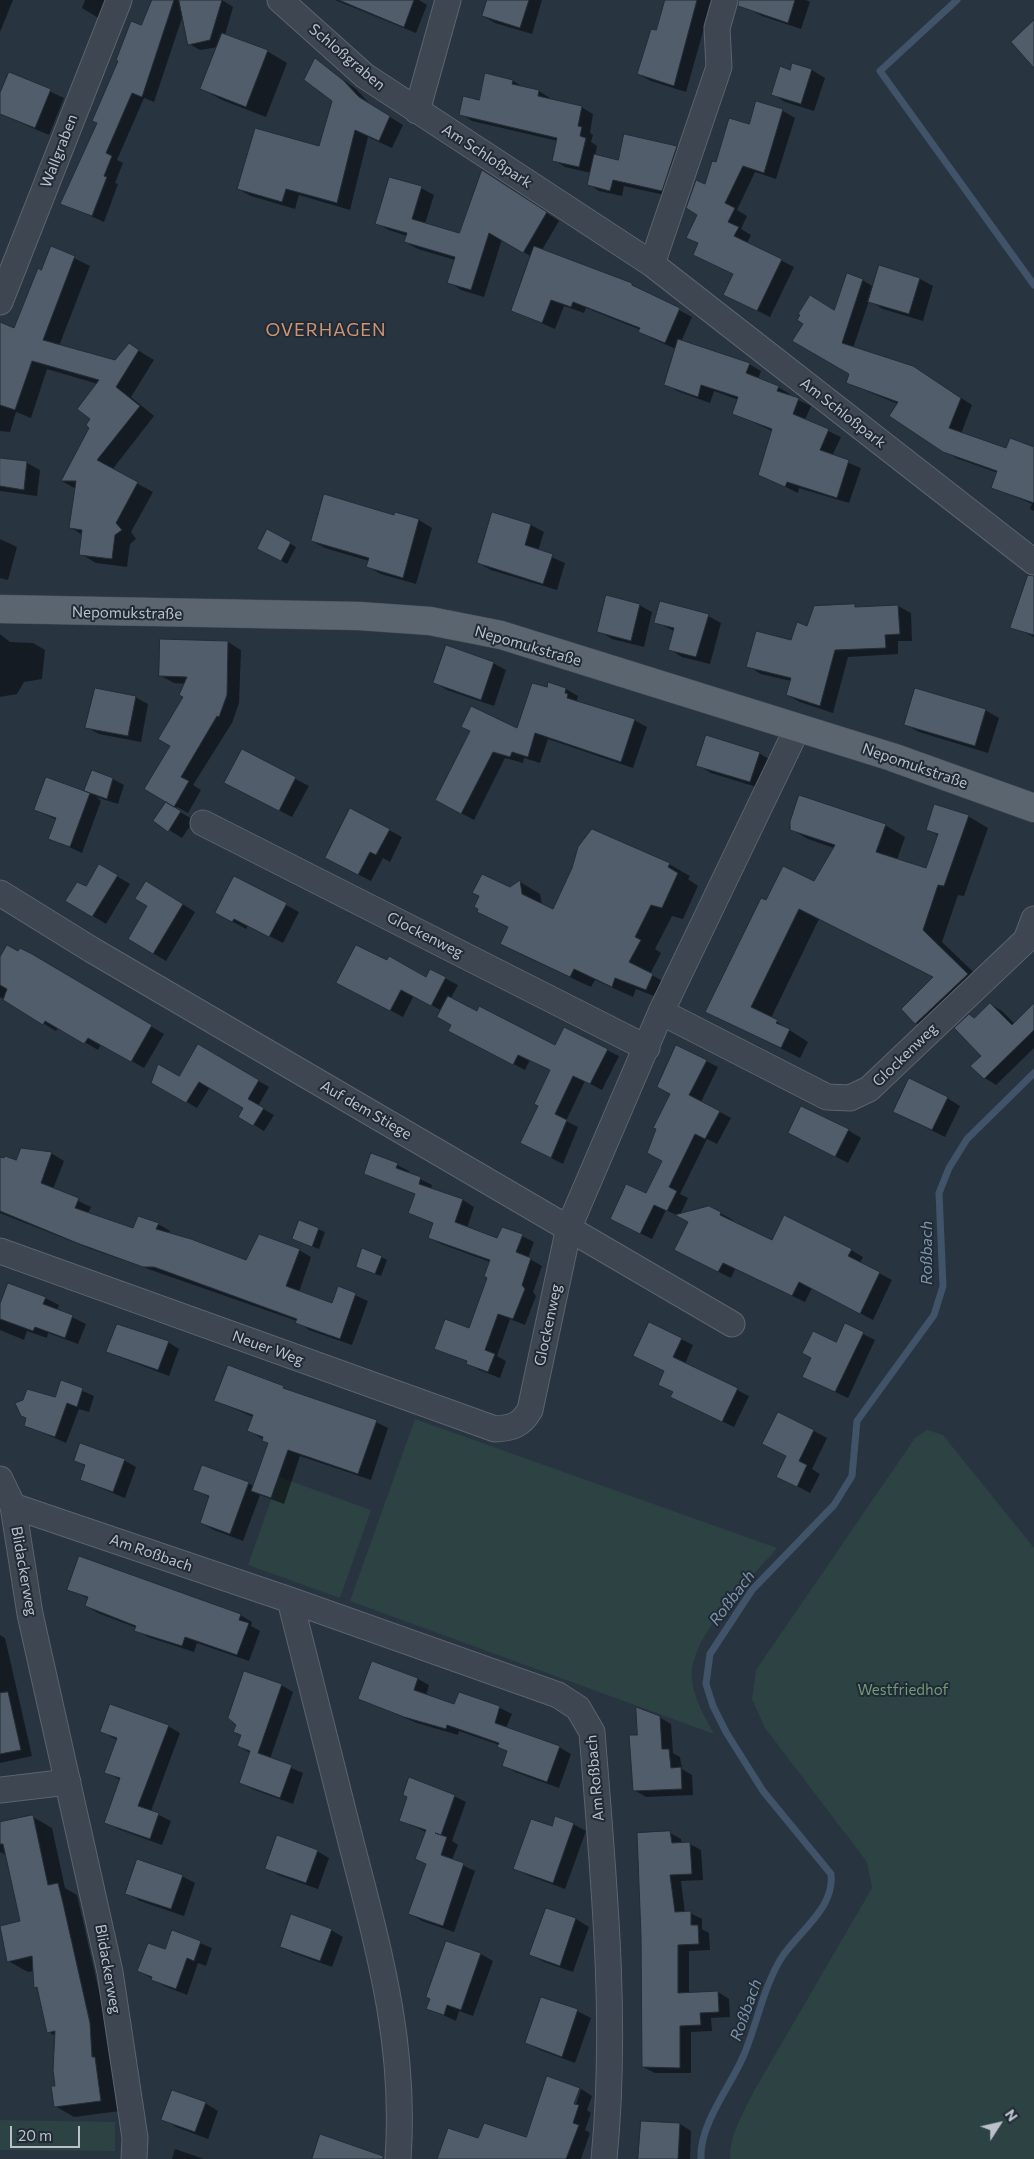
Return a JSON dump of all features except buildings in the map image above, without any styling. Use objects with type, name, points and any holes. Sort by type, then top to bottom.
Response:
[{"type":"main road","name":"Nepomukstraße","points":[[0,609],[359,616],[430,621],[501,635],[797,729],[892,757],[1034,808]]},
{"type":"street","name":"Wallgraben","points":[[0,302],[119,0]]},
{"type":"street","name":"Schloßgraben","points":[[280,0],[365,76],[417,111]]},
{"type":"street","points":[[417,111],[448,0]]},
{"type":"street","points":[[652,264],[719,67],[717,28],[725,0]]},
{"type":"street","name":"Am Schloßpark","points":[[417,111],[652,264],[1034,562]]},
{"type":"street","name":"Glockenweg","points":[[530,1410],[568,1228],[661,1012],[797,729]]},
{"type":"street","name":"Glockenweg","points":[[203,823],[646,1048]]},
{"type":"street","name":"Auf dem Stiege","points":[[0,893],[100,955],[732,1324]]},
{"type":"street","name":"Glockenweg","points":[[661,1012],[827,1097],[850,1098],[869,1089],[1026,940],[1034,919]]},
{"type":"street","name":"Neuer Weg","points":[[0,1251],[495,1429],[512,1428],[523,1421],[530,1410]]},
{"type":"street","name":"Blidackerweg","points":[[0,1480],[13,1506],[30,1614],[110,1972],[135,2138],[134,2159]]},
{"type":"street","name":"Am Roßbach","points":[[13,1506],[290,1600],[558,1695],[578,1708],[592,1732],[606,1910],[610,2100],[604,2159]]},
{"type":"street","points":[[290,1600],[384,1968],[398,2058],[401,2100],[398,2159]]},
{"type":"street","points":[[0,1790],[68,1782]]},
{"type":"green space","points":[[415,1419],[777,1548],[723,1610],[700,1646],[693,1664],[692,1680],[695,1694],[714,1734],[350,1601]]},
{"type":"green space","name":"Westfriedhof","points":[[927,1430],[943,1435],[1034,1548],[1034,2159],[730,2159],[730,2150],[735,2133],[754,2091],[872,1888],[867,1862],[765,1728],[752,1699],[756,1670],[915,1438]]},
{"type":"green space","points":[[279,1477],[371,1510],[340,1598],[248,1565]]},
{"type":"green space","points":[[0,2120],[115,2122],[115,2151],[0,2150]]},
{"type":"waterway","points":[[957,0],[880,71],[1034,285]]},
{"type":"waterway","name":"Roßbach","points":[[701,2159],[702,2146],[710,2120],[743,2057],[775,1969],[789,1947],[822,1908],[831,1886],[831,1874],[763,1791],[726,1732],[713,1706],[706,1684],[710,1654],[752,1590],[834,1505],[852,1476],[857,1421],[934,1315],[943,1286],[939,1193],[949,1168],[967,1139],[1034,1073]]},
{"type":"district","name":"OVERHAGEN","points":[[326,330]]}]
